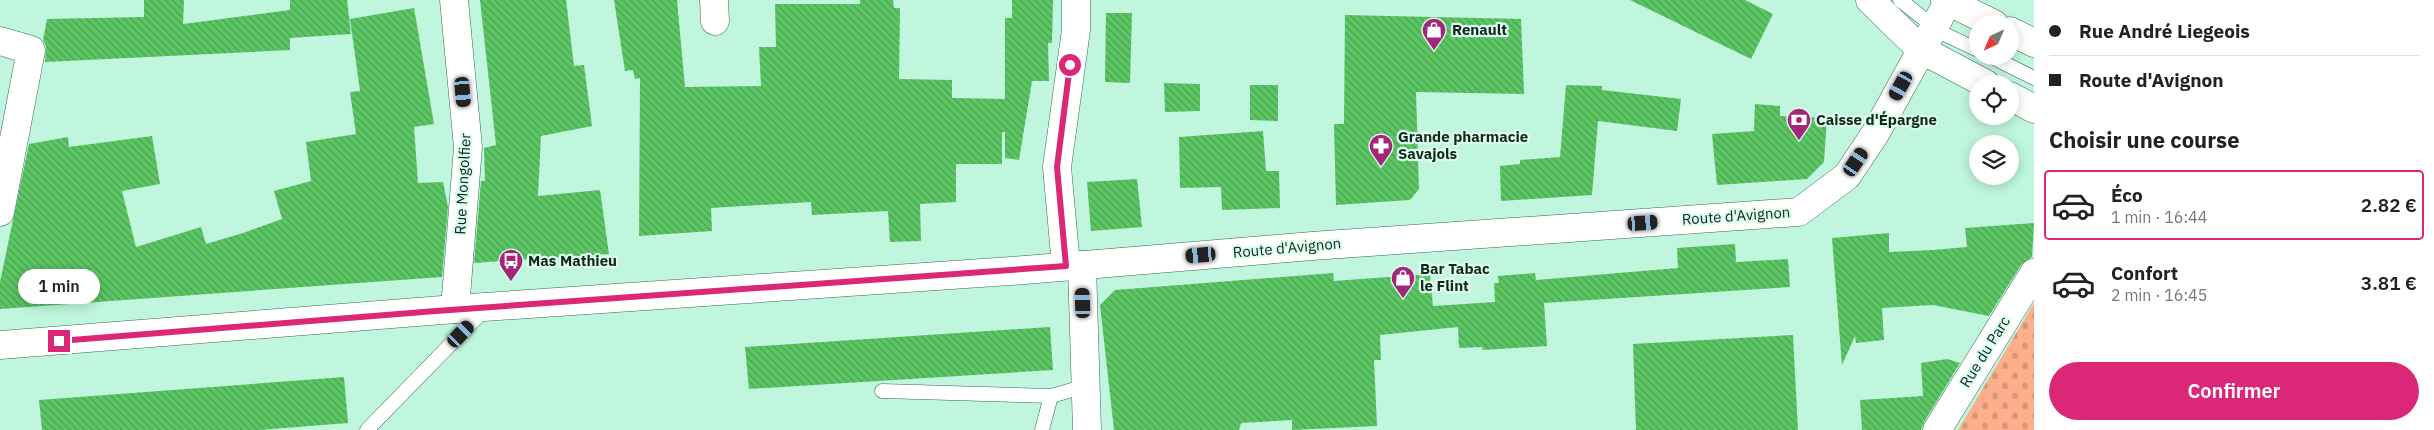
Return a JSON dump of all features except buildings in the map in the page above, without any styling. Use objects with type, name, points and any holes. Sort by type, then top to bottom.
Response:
[{"type":"main road","name":"Rue Mongolfier","points":[[454,0],[468,147],[455,309]]},
{"type":"main road","points":[[1076,0],[1076,30],[1057,167],[1074,265],[1086,386],[1087,430]]},
{"type":"main road","points":[[1870,0],[1927,38],[1974,75]]},
{"type":"main road","name":"Route d'Avignon","points":[[0,345],[455,309],[1799,212],[1846,176],[1875,134],[1946,1],[1975,15]]},
{"type":"main road","points":[[2019,36],[2034,43]]},
{"type":"main road","points":[[0,41],[30,50],[0,212]]},
{"type":"main road","points":[[2019,101],[2034,109]]},
{"type":"main road","name":"Rue du Parc","points":[[1937,430],[2034,273]]},
{"type":"lane","points":[[1900,0],[1927,38],[1942,33],[1969,46]]},
{"type":"lane","points":[[2008,65],[2034,78]]},
{"type":"lane","points":[[367,430],[488,307]]},
{"type":"lane","points":[[882,391],[1051,396],[1086,386]]},
{"type":"lane","points":[[1042,430],[1051,396]]},
{"type":"green space","points":[[2034,303],[2034,430],[1958,430]]},
{"type":"place","name":"Renault","points":[[1434,51]]},
{"type":"place","name":"Caisse d'Épargne","points":[[1799,141]]},
{"type":"place","name":"Grande pharmacie Savajols","points":[[1381,167]]},
{"type":"place","name":"Mas Mathieu","points":[[511,282]]},
{"type":"place","name":"Bar Tabac le Flint","points":[[1403,299]]},
{"type":"route","points":[[59,341],[436,311],[1066,266],[1057,167],[1070,65]]}]
